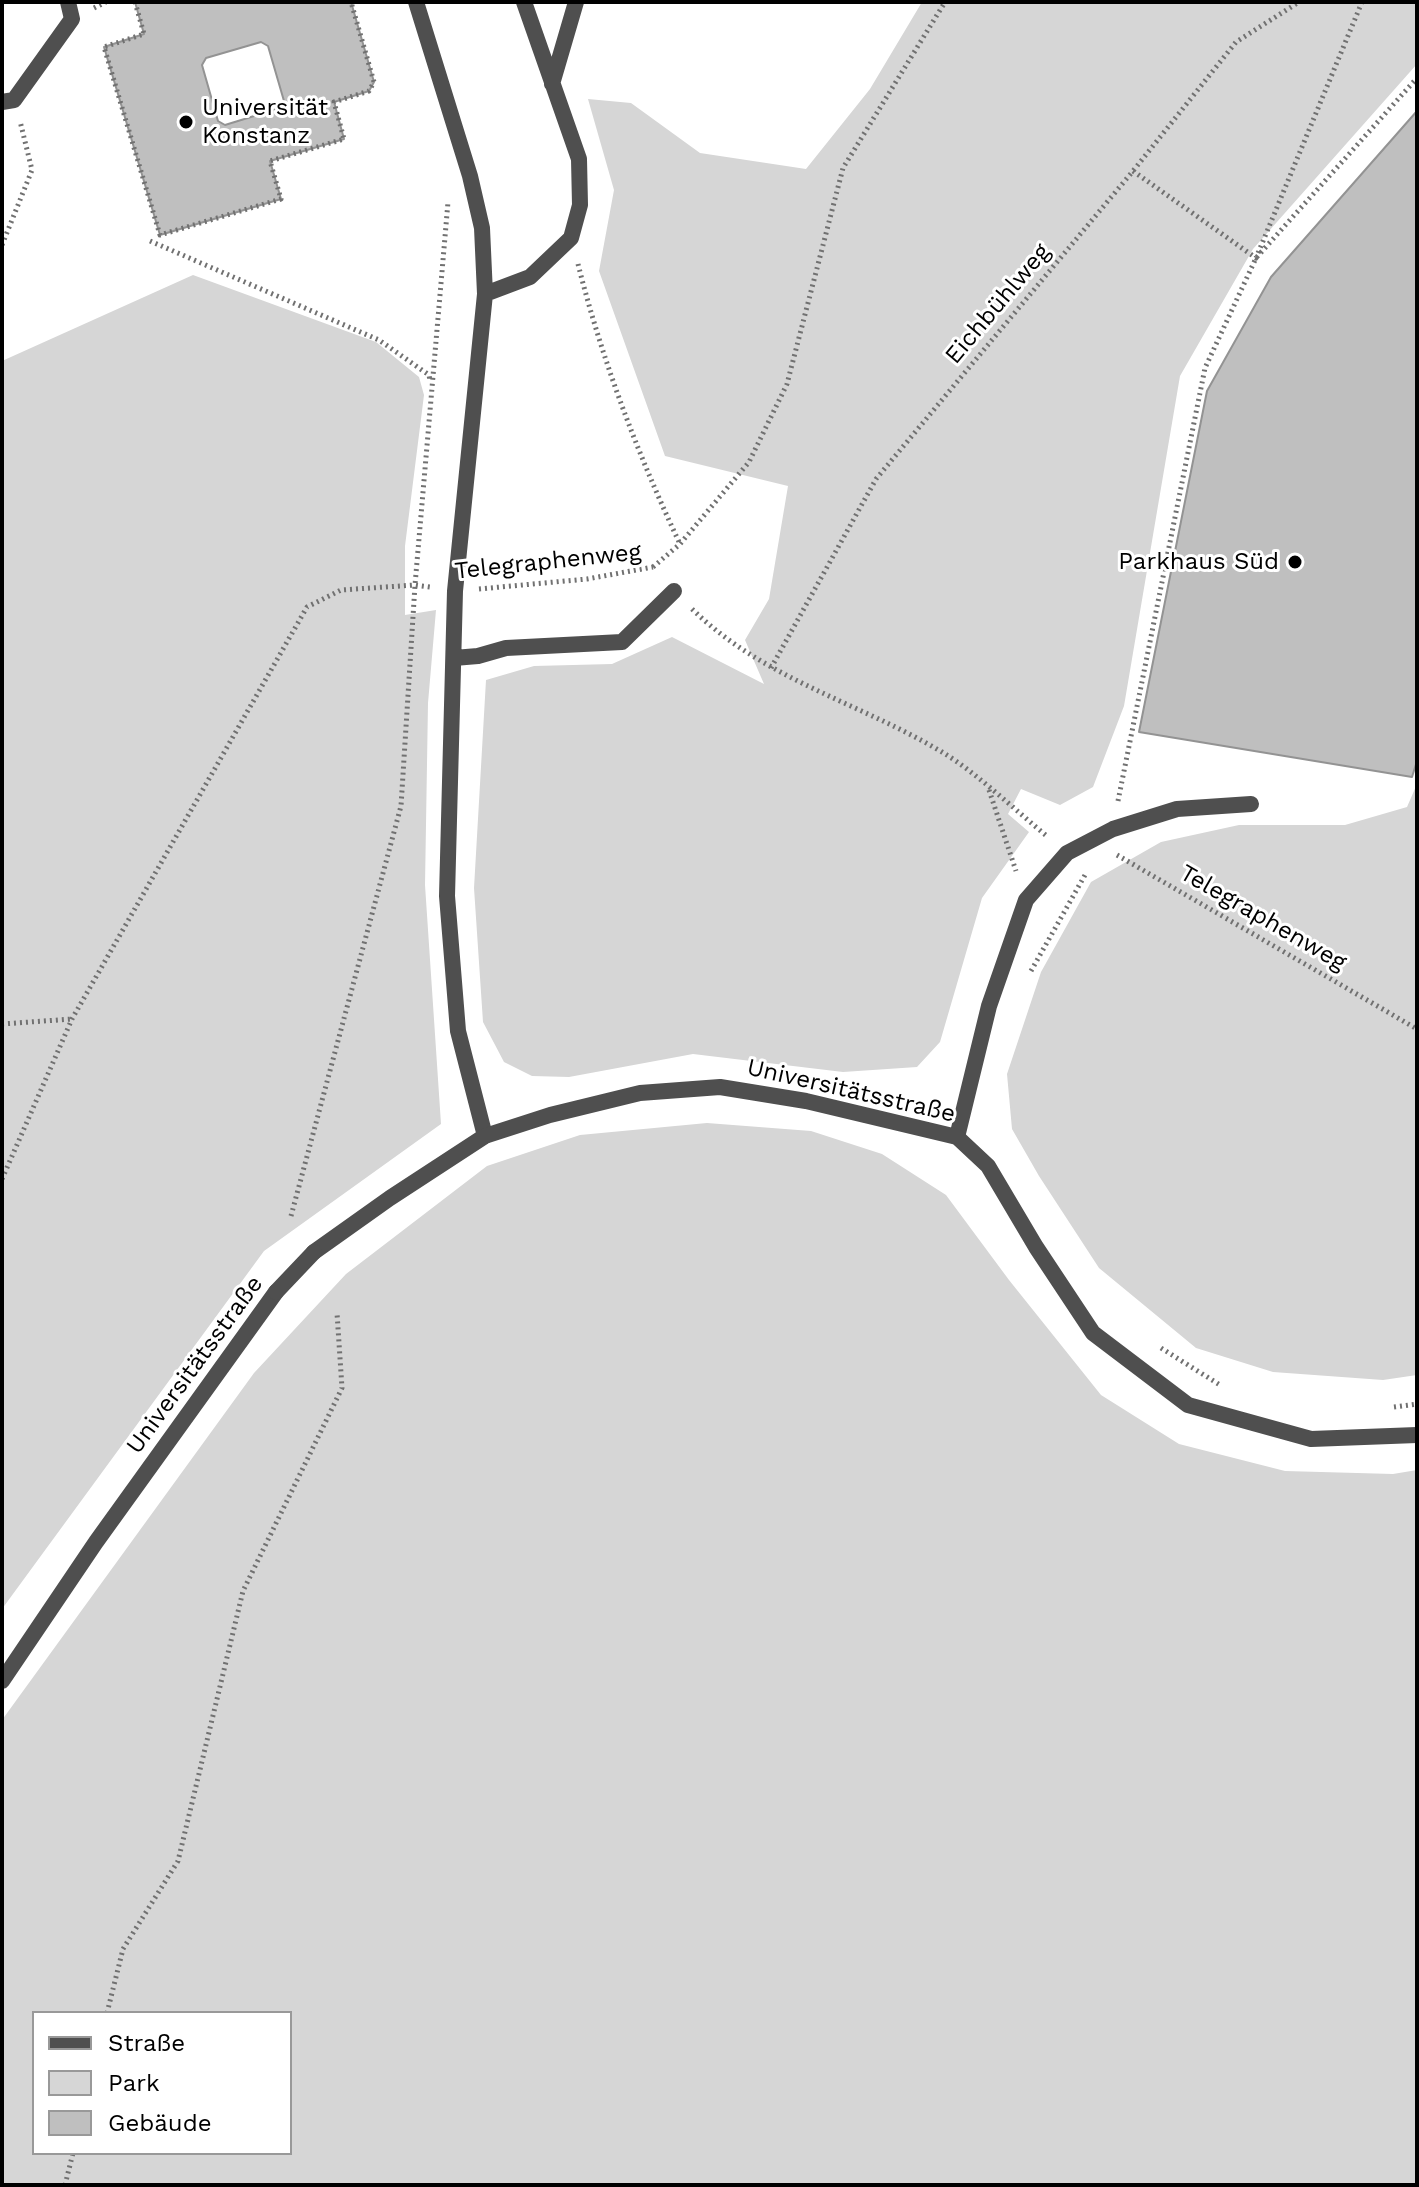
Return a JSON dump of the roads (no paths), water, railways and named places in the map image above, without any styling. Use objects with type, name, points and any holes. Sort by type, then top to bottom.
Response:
[{"type":"street","points":[[8,101],[72,19],[68,2]]},
{"type":"street","points":[[416,2],[470,176],[482,228],[485,294],[455,591],[447,896],[458,1031],[485,1136]]},
{"type":"street","points":[[485,294],[530,277],[571,238],[580,205],[579,159],[524,2]]},
{"type":"street","points":[[552,84],[576,2]]},
{"type":"street","points":[[454,658],[478,656],[506,648],[622,642],[674,591]]},
{"type":"street","points":[[957,1137],[989,1006],[1026,900],[1067,853],[1113,829],[1177,809],[1251,804]]},
{"type":"street","name":"Universitätsstraße","points":[[2,1681],[96,1542],[276,1292],[314,1252],[485,1136],[550,1115],[640,1093],[720,1087],[806,1101],[957,1137],[988,1166],[1036,1247],[1093,1333],[1188,1405],[1311,1439],[1417,1435]]},
{"type":"place","name":"Universität Konstanz","points":[[186,122]]},
{"type":"place","name":"Parkhaus Süd","points":[[1295,562]]}]
